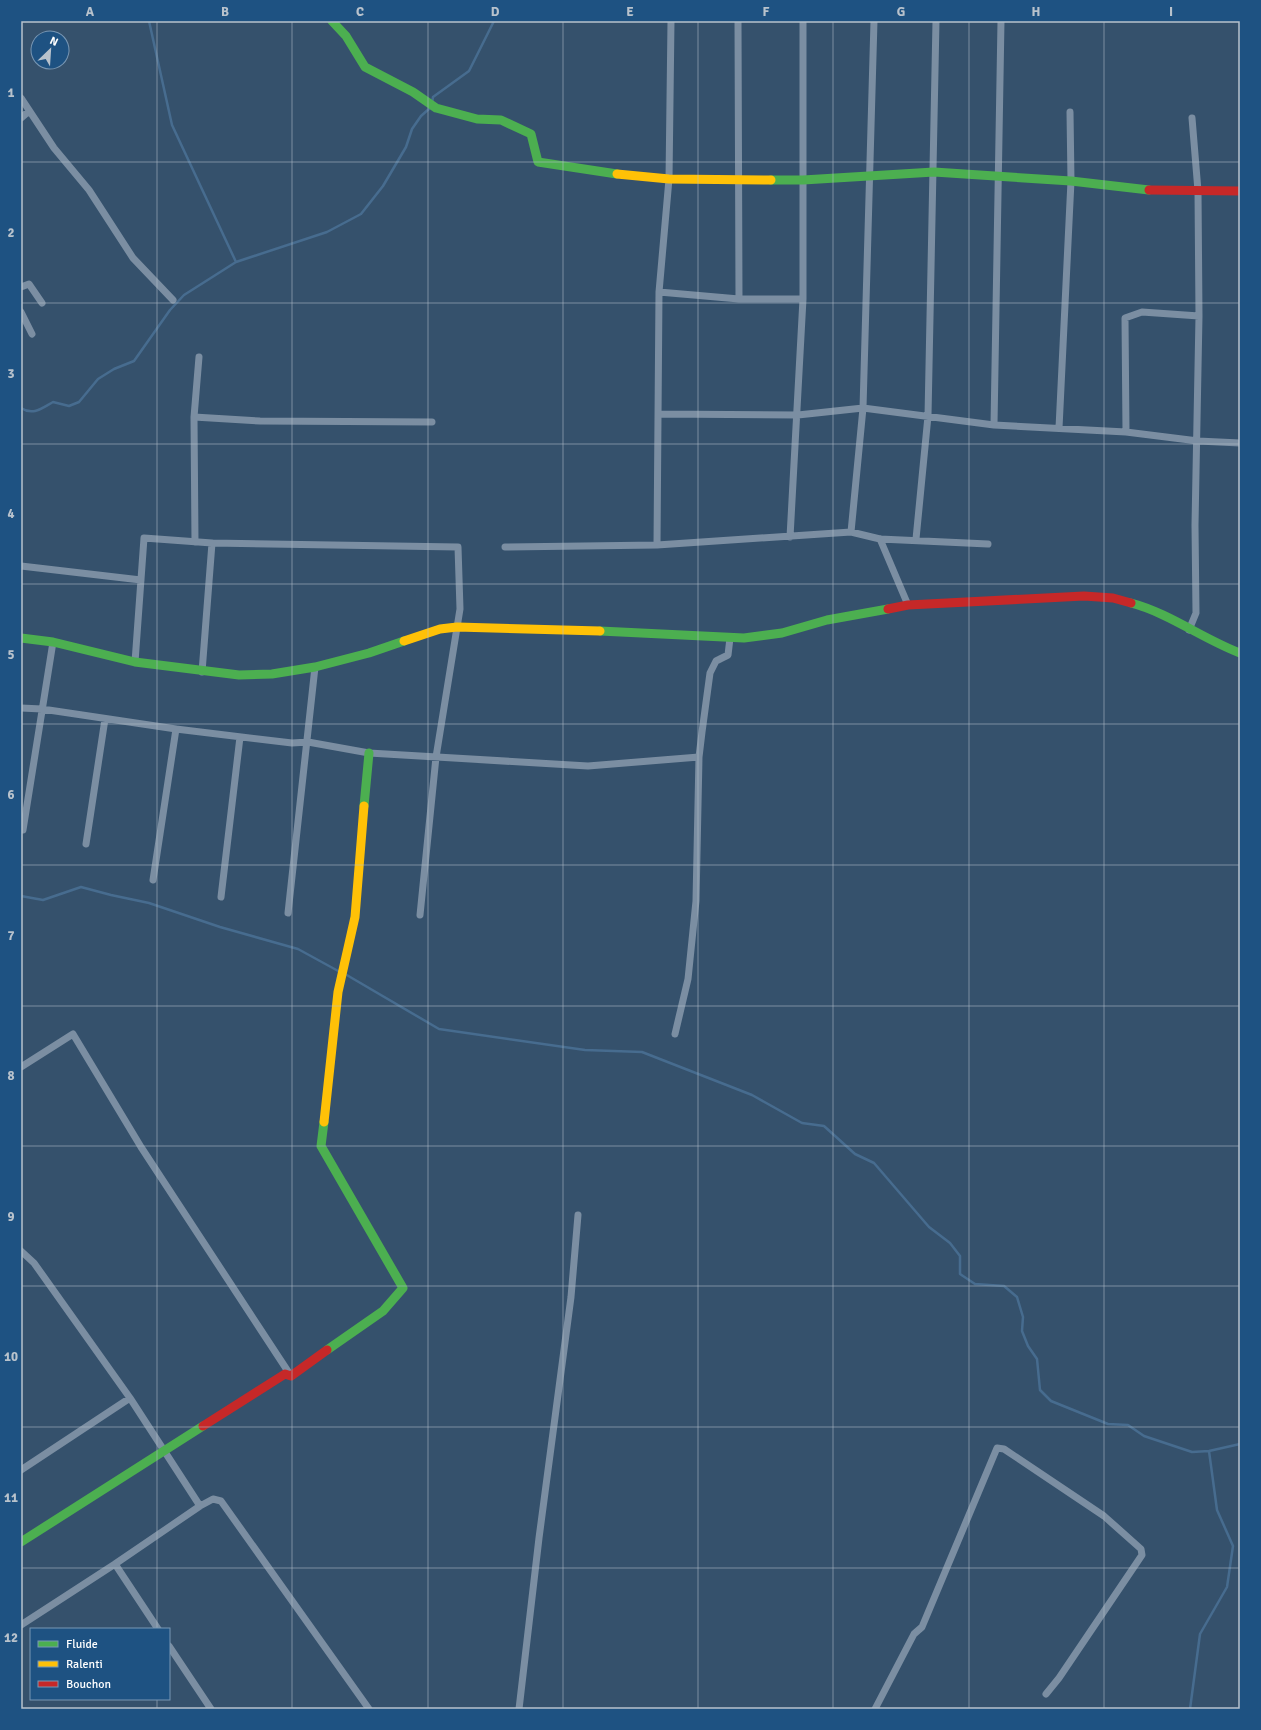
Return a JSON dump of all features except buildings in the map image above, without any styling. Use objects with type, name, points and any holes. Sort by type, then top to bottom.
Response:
[{"type":"street","points":[[332,21],[346,36],[366,67],[413,92],[436,108],[476,119],[501,120],[531,134],[538,162],[588,171],[669,179],[803,180],[934,172],[1071,181],[1137,190],[1240,191]]},
{"type":"street","points":[[657,545],[659,456],[659,292],[669,179],[671,21]]},
{"type":"street","points":[[738,21],[739,299]]},
{"type":"street","points":[[790,537],[798,415],[803,299],[803,21]]},
{"type":"street","points":[[851,532],[863,408],[868,177],[874,21]]},
{"type":"street","points":[[916,539],[928,416],[936,21]]},
{"type":"street","points":[[994,425],[1001,21]]},
{"type":"street","points":[[21,98],[54,148],[89,190],[132,258],[173,300]]},
{"type":"street","points":[[21,118],[29,111]]},
{"type":"street","points":[[1059,428],[1071,181],[1070,112]]},
{"type":"street","points":[[1189,630],[1196,613],[1194,525],[1198,441],[1199,316],[1198,191],[1192,118]]},
{"type":"street","points":[[21,287],[29,284],[42,303]]},
{"type":"street","points":[[659,292],[739,299],[803,299]]},
{"type":"street","points":[[21,312],[32,334]]},
{"type":"street","points":[[1126,432],[1125,318],[1142,312],[1199,316]]},
{"type":"street","points":[[195,542],[194,417],[199,357]]},
{"type":"street","points":[[658,414],[798,415],[863,408],[994,425],[1126,432],[1198,441],[1240,443]]},
{"type":"street","points":[[194,417],[260,421],[432,422]]},
{"type":"street","points":[[505,547],[657,545],[851,532],[880,539],[916,539],[988,544]]},
{"type":"street","points":[[135,662],[144,538],[212,543],[458,547],[460,608],[436,757],[420,915]]},
{"type":"street","points":[[880,539],[908,604]]},
{"type":"street","points":[[202,672],[212,543]]},
{"type":"street","points":[[21,566],[141,580]]},
{"type":"street","points":[[21,638],[53,642],[135,662],[202,672],[239,675],[272,674],[315,667],[369,653],[440,629],[457,627],[493,630],[633,632],[730,638],[782,633],[827,620],[908,604],[1084,596],[1113,598],[1146,607],[1216,644],[1240,653]]},
{"type":"street","points":[[675,1034],[688,979],[696,901],[699,757],[710,673],[716,661],[728,655],[730,638]]},
{"type":"street","points":[[23,830],[53,642]]},
{"type":"street","points":[[288,913],[308,742],[315,667]]},
{"type":"street","points":[[21,708],[42,709],[240,737],[292,743],[308,742],[369,753],[588,766],[699,757]]},
{"type":"street","points":[[86,844],[105,719]]},
{"type":"street","points":[[153,880],[176,729]]},
{"type":"street","points":[[221,897],[240,737]]},
{"type":"street","points":[[291,1376],[383,1311],[403,1288],[321,1146],[338,992],[354,917],[369,753]]},
{"type":"street","points":[[21,1067],[73,1034],[141,1147],[291,1376]]},
{"type":"street","points":[[519,1709],[539,1538],[571,1297],[578,1215]]},
{"type":"street","points":[[21,1250],[34,1263],[130,1398],[163,1452],[200,1506]]},
{"type":"street","points":[[21,1542],[285,1374],[291,1376]]},
{"type":"street","points":[[21,1470],[130,1398]]},
{"type":"street","points":[[875,1709],[914,1634],[922,1627],[997,1448],[1004,1449],[1104,1516],[1141,1549],[1142,1554],[1059,1678],[1046,1694]]},
{"type":"street","points":[[21,1625],[115,1564],[200,1506],[213,1499],[222,1501],[369,1709]]},
{"type":"street","points":[[115,1564],[157,1628]]},
{"type":"street","points":[[170,1648],[211,1709]]},
{"type":"waterway","points":[[149,21],[172,125],[236,262]]},
{"type":"waterway","points":[[432,103],[433,97],[469,71],[494,21]]},
{"type":"waterway","points":[[21,408],[33,411],[41,409],[53,402],[69,406],[79,402],[98,379],[114,369],[134,361],[170,310],[184,295],[236,262],[327,232],[361,214],[383,186],[406,147],[412,129],[421,116],[430,108]]},
{"type":"waterway","points":[[21,896],[43,900],[81,887],[149,903],[220,927],[298,949],[340,972]]},
{"type":"waterway","points":[[345,974],[439,1029],[585,1050],[642,1052],[752,1095],[802,1123],[824,1126],[855,1154],[874,1163],[929,1227],[950,1243],[960,1256],[960,1274],[975,1284],[1004,1286],[1017,1297],[1023,1317],[1022,1331],[1028,1346],[1037,1359],[1040,1390],[1051,1401],[1108,1424],[1128,1425],[1144,1436],[1192,1452],[1209,1451],[1240,1444]]},
{"type":"waterway","points":[[1190,1709],[1200,1634],[1227,1587],[1233,1546],[1217,1510],[1209,1451]]},
{"type":"traffic: fast","points":[[332,21],[346,36],[365,67],[413,92],[436,108],[477,119],[501,120],[531,134],[538,162],[617,174]]},
{"type":"traffic: fast","points":[[771,180],[803,180],[934,172],[1071,181],[1149,190]]},
{"type":"traffic: fast","points":[[1131,603],[1159,613],[1240,653]]},
{"type":"traffic: fast","points":[[600,631],[744,638],[782,633],[827,620],[888,609]]},
{"type":"traffic: fast","points":[[21,638],[53,642],[135,662],[239,675],[272,674],[315,667],[369,653],[404,641]]},
{"type":"traffic: fast","points":[[364,806],[369,753]]},
{"type":"traffic: fast","points":[[324,1122],[321,1146],[403,1288],[383,1311],[327,1350]]},
{"type":"traffic: fast","points":[[21,1542],[203,1426]]},
{"type":"traffic: slow","points":[[617,174],[669,179],[771,180]]},
{"type":"traffic: slow","points":[[404,641],[440,629],[457,627],[600,631]]},
{"type":"traffic: slow","points":[[324,1122],[338,992],[355,917],[364,806]]},
{"type":"traffic: jam","points":[[1149,190],[1240,191]]},
{"type":"traffic: jam","points":[[888,609],[908,605],[1084,596],[1113,598],[1131,603]]},
{"type":"traffic: jam","points":[[203,1426],[285,1374],[291,1376],[327,1350]]}]
